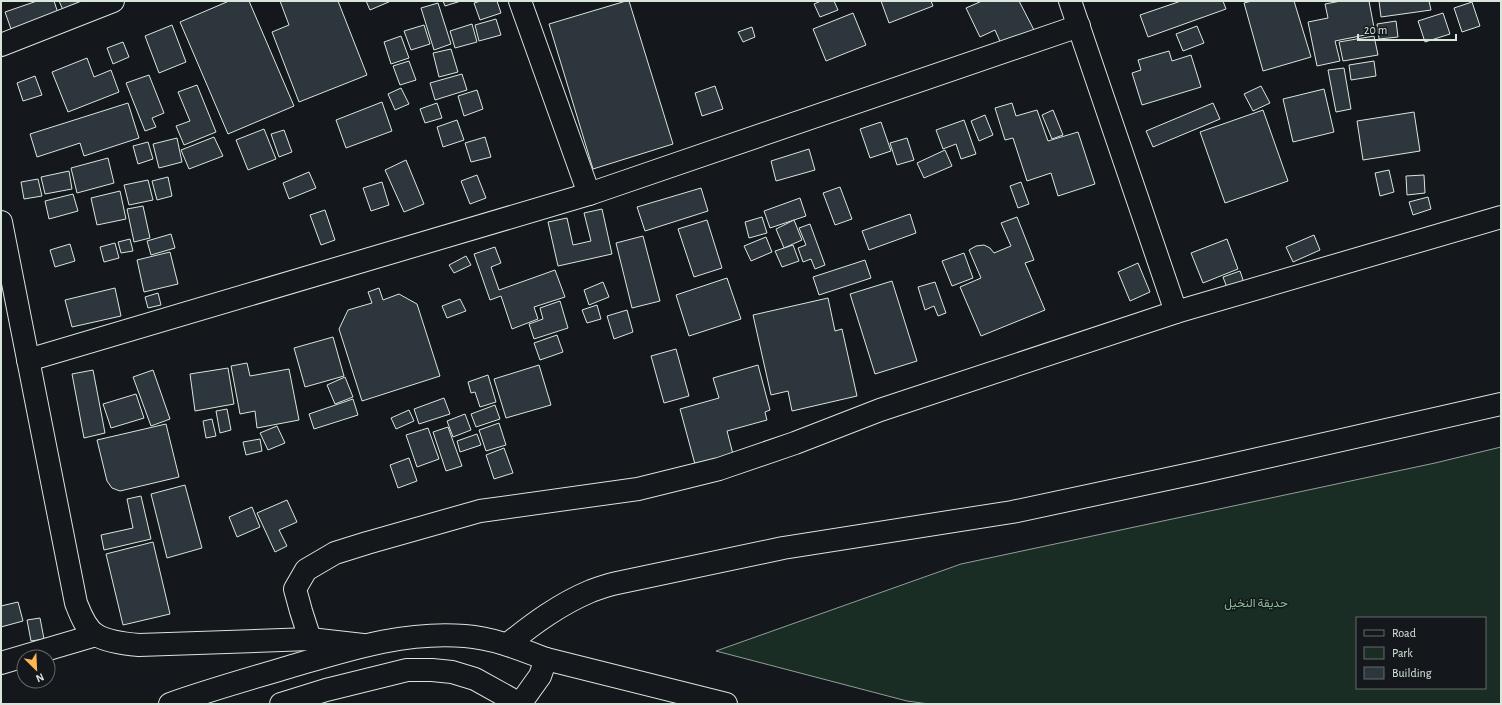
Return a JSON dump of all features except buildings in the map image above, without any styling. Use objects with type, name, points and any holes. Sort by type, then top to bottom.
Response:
[{"type":"main road","points":[[1,45],[113,1]]},
{"type":"main road","points":[[520,1],[589,194]]},
{"type":"main road","points":[[1070,1],[1176,312]]},
{"type":"main road","points":[[28,360],[589,194],[1079,26]]},
{"type":"main road","points":[[310,639],[300,611],[295,589],[306,570],[335,553],[480,511],[638,489],[719,469],[795,443],[880,410],[1176,312],[1501,217]]},
{"type":"main road","points":[[1,222],[3,246],[28,360],[76,603],[84,621],[96,635],[119,643],[139,645],[310,639],[363,645]]},
{"type":"main road","points":[[508,644],[537,621],[566,603],[592,591],[617,583],[783,548],[1019,510],[1200,472],[1501,404]]},
{"type":"main road","points":[[1,663],[96,635]]},
{"type":"main road","points":[[170,704],[200,693],[363,645],[419,636],[466,636],[508,644],[546,659],[726,704]]},
{"type":"main road","points":[[281,704],[326,690],[407,670],[432,670],[452,672],[475,679],[520,704],[537,682],[546,659]]},
{"type":"green space","name":"حديقة النخيل","points":[[1501,447],[1501,704],[929,704],[907,701],[716,651],[961,564],[1435,463]]}]
